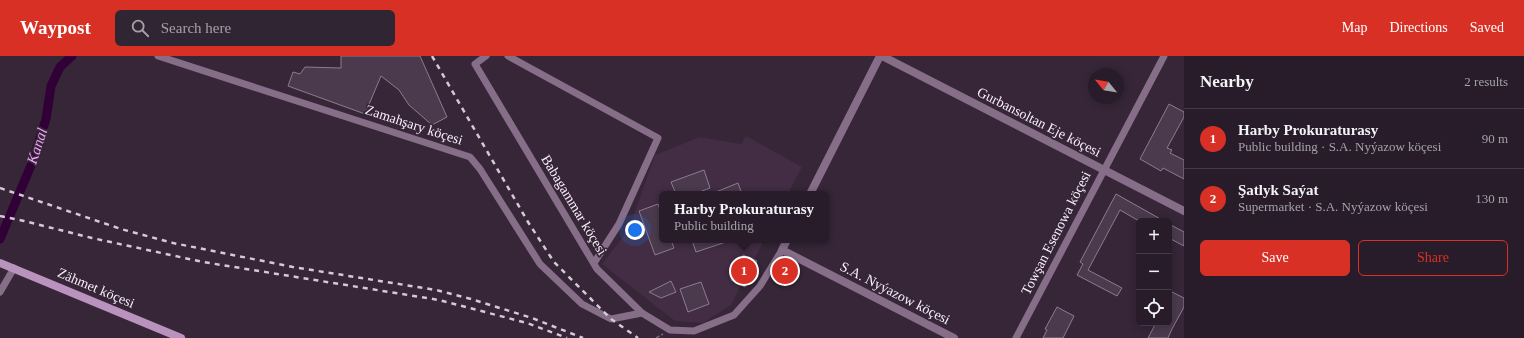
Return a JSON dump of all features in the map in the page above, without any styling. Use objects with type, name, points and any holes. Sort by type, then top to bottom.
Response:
[{"type":"main road","name":"Zähmet köçesi","points":[[0,263],[181,338]]},
{"type":"street","name":"Zamahşary köçesi","points":[[158,56],[470,157],[480,168],[540,264],[582,304],[611,319],[642,313]]},
{"type":"street","name":"Babagammar köçesi","points":[[486,56],[475,64],[597,269],[642,313],[670,330],[694,331],[734,315],[760,286],[782,250]]},
{"type":"street","points":[[508,56],[658,138],[619,224],[594,263]]},
{"type":"street","points":[[812,191],[881,56]]},
{"type":"street","name":"Gurbansoltan Eje köçesi","points":[[881,56],[1184,211]]},
{"type":"street","name":"Towşan Esenowa köçesi","points":[[1016,338],[1164,56]]},
{"type":"street","points":[[782,250],[786,243]]},
{"type":"street","name":"S.A. Nyýazow köçesi","points":[[782,250],[954,338]]},
{"type":"street","points":[[0,292],[14,268]]},
{"type":"shaded area","points":[[746,136],[802,167],[790,191],[659,191],[659,243],[762,243],[754,260],[743,255],[731,280],[741,285],[731,305],[703,323],[675,321],[602,264],[629,229],[655,155],[700,137],[741,144]]},
{"type":"building","points":[[341,56],[420,56],[447,117],[432,125],[409,105],[399,90],[381,76],[365,114],[288,86],[293,72],[300,74],[305,67],[341,68]]},
{"type":"building","points":[[1169,104],[1184,112],[1184,117],[1167,148],[1172,150],[1170,153],[1184,160],[1184,179],[1163,168],[1161,171],[1140,159]]},
{"type":"building","points":[[704,170],[710,188],[702,191],[675,191],[671,182]]},
{"type":"building","points":[[738,183],[741,191],[718,191]]},
{"type":"building","points":[[1116,194],[1159,218],[1136,218],[1136,219],[1120,210],[1088,270],[1122,288],[1117,296],[1077,275],[1083,264],[1080,262]]},
{"type":"building","points":[[658,204],[659,243],[672,243],[674,248],[655,255],[639,211]]},
{"type":"building","points":[[1172,226],[1184,232],[1184,246],[1172,240]]},
{"type":"building","points":[[693,243],[723,243],[696,252]]},
{"type":"building","points":[[743,255],[757,261],[745,287],[731,280]]},
{"type":"building","points":[[671,281],[676,292],[661,298],[649,292]]},
{"type":"building","points":[[701,282],[709,304],[688,312],[680,289]]},
{"type":"building","points":[[1172,292],[1184,298],[1184,307],[1168,338],[1148,338],[1154,326],[1172,326]]},
{"type":"building","points":[[1057,307],[1074,316],[1063,338],[1043,338],[1047,330],[1045,329]]},
{"type":"waterway","name":"Kanal","points":[[0,239],[32,163],[46,119],[51,86],[60,67],[72,56]]},
{"type":"railway","points":[[432,56],[528,222],[554,262],[611,319],[638,338]]},
{"type":"railway","points":[[0,188],[121,229],[173,243],[293,267],[436,290],[532,318],[583,338]]},
{"type":"railway","points":[[0,216],[203,262],[439,300],[527,323],[567,338]]},
{"type":"place","name":"Harby Prokuraturasy","points":[[744,271]]},
{"type":"place","name":"Şatlyk Saýat","points":[[785,271]]}]
